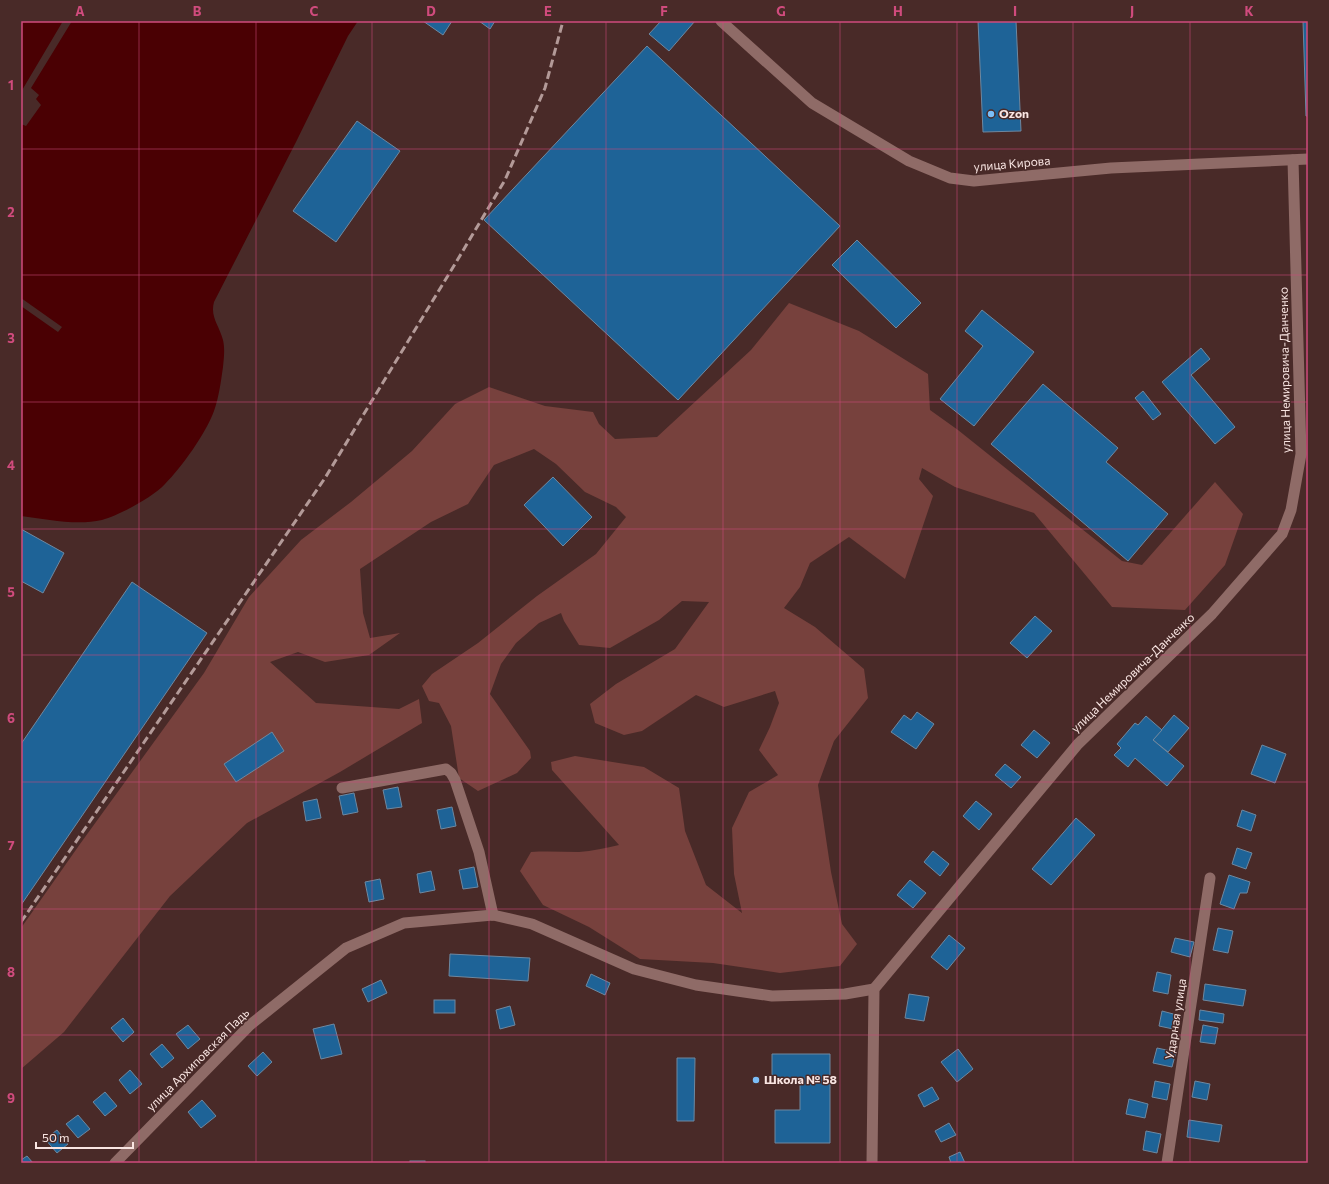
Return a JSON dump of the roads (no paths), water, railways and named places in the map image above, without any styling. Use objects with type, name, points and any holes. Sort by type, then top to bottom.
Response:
[{"type":"street","name":"улица Кирова","points":[[721,21],[812,103],[909,161],[950,178],[974,181],[1111,168],[1308,159]]},
{"type":"street","name":"улица Немировича-Данченко","points":[[874,989],[1078,744],[1212,614],[1282,534],[1291,510],[1301,454],[1293,160]]},
{"type":"street","points":[[342,788],[446,769],[451,773],[456,780],[479,852],[493,915]]},
{"type":"street","name":"Ударная улица","points":[[1167,1163],[1210,878]]},
{"type":"street","name":"улица Архиповская Падь","points":[[115,1163],[250,1025],[346,948],[404,923],[493,915],[532,924],[634,969],[696,985],[772,996],[845,994],[874,989]]},
{"type":"street","points":[[872,1163],[874,989]]},
{"type":"railway","points":[[21,922],[325,478],[458,259],[505,180],[545,88],[563,21]]},
{"type":"place","name":"Ozon","points":[[991,114]]},
{"type":"place","name":"Школа № 58","points":[[756,1080]]}]
